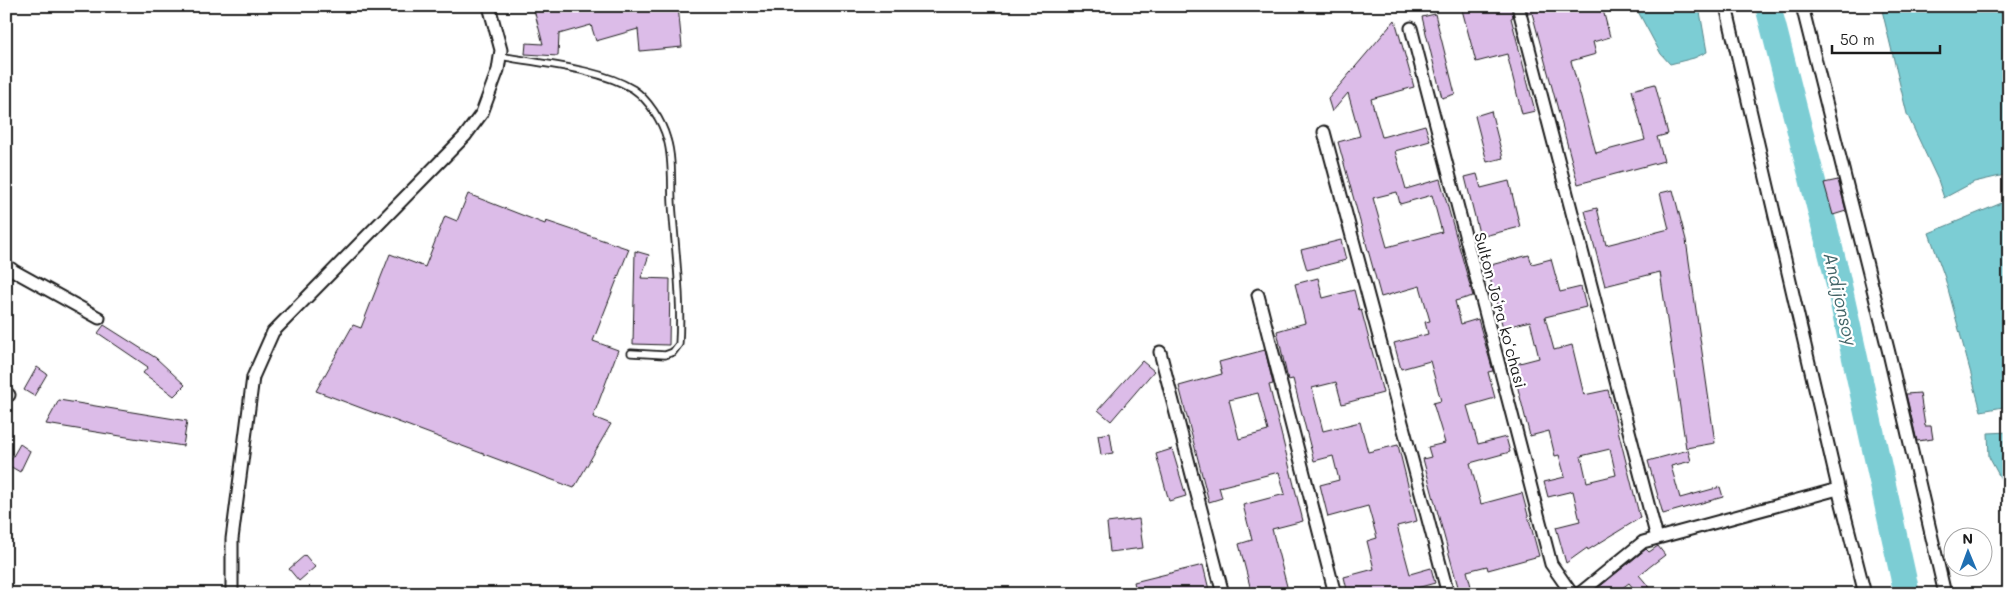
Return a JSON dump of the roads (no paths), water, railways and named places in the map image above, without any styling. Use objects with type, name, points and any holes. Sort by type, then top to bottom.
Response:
[{"type":"street","points":[[232,594],[232,539],[253,377],[274,332],[465,136],[482,113],[498,70],[502,50],[489,6]]},
{"type":"street","points":[[1518,6],[1657,538]]},
{"type":"street","points":[[1726,6],[1838,489],[1865,594]]},
{"type":"street","points":[[1802,6],[1889,353],[1945,594]]},
{"type":"street","name":"Sulton Joʻra koʻchasi","points":[[1411,28],[1551,564],[1572,594]]},
{"type":"street","points":[[1324,132],[1448,594]]},
{"type":"street","points":[[6,265],[99,318]]},
{"type":"street","points":[[1258,295],[1335,594]]},
{"type":"street","points":[[1160,352],[1222,594]]},
{"type":"street","points":[[1579,594],[1643,542],[1838,489]]},
{"type":"lane","points":[[500,56],[563,67],[603,77],[633,89],[652,109],[662,127],[667,140],[670,167],[676,250],[679,344],[673,352],[665,355],[631,353]]},
{"type":"water","points":[[1635,6],[1699,6],[1707,52],[1694,58],[1670,64],[1661,54]]},
{"type":"water","points":[[1881,6],[1997,6],[2009,34],[2009,174],[1974,182],[1944,198],[1938,180],[1907,114]]},
{"type":"water","points":[[2009,200],[2009,406],[1981,411],[1945,278],[1929,233]]},
{"type":"water","points":[[2009,432],[2009,494],[1989,457],[1988,433]]},
{"type":"waterway","name":"Andijonsoy","points":[[1768,6],[1836,272],[1907,594]]}]
